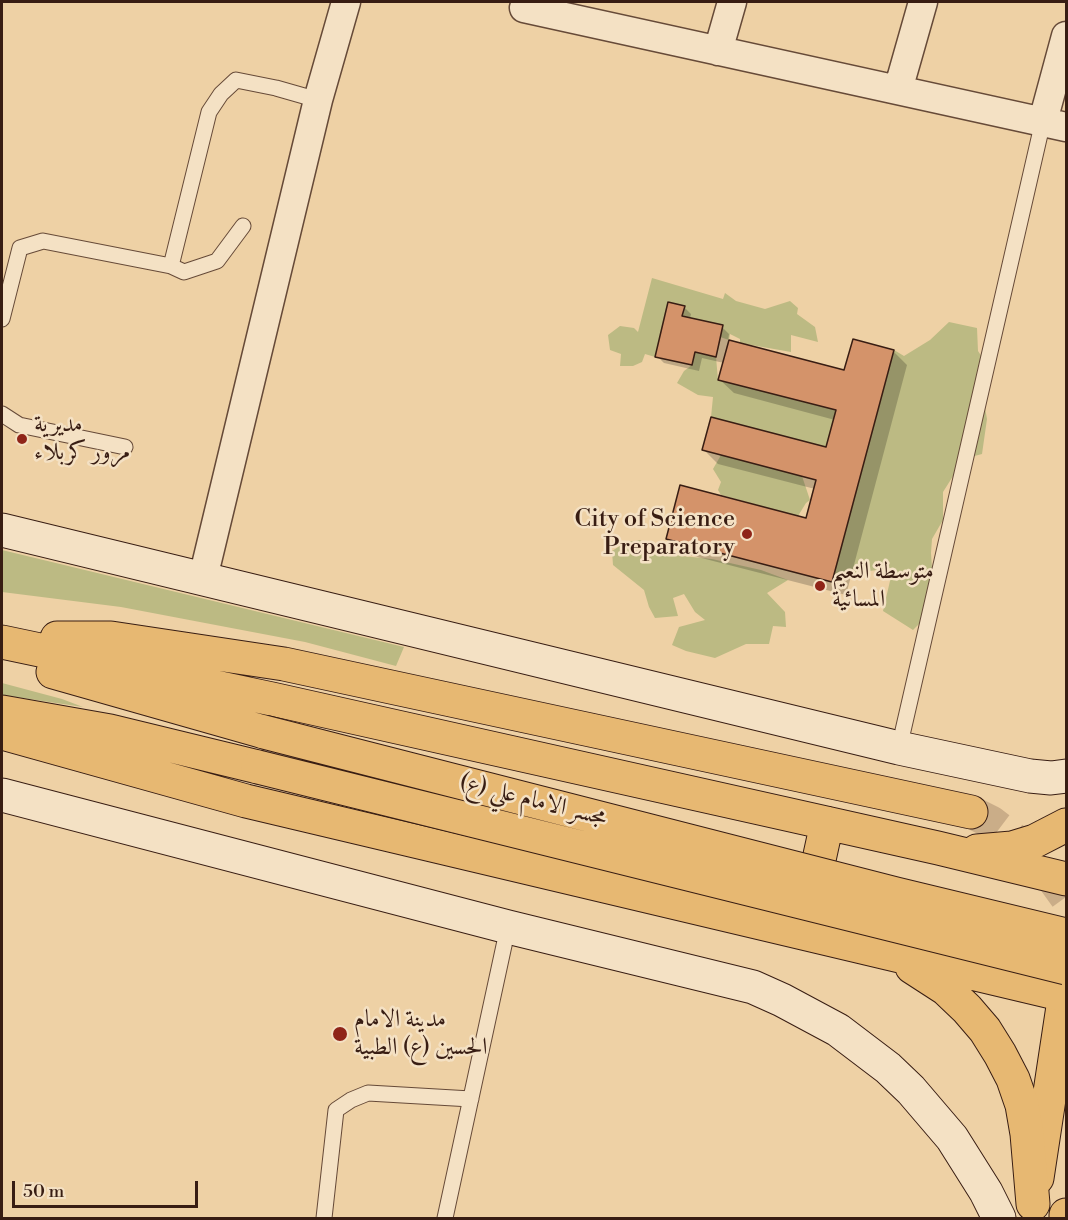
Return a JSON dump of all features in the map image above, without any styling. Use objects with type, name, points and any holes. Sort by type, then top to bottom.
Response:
[{"type":"main road","points":[[2,530],[899,748],[1030,776],[1051,778],[1066,776]]},
{"type":"main road","points":[[2,640],[111,638],[284,664],[971,812]]},
{"type":"main road","points":[[2,640],[939,848],[1066,879]]},
{"type":"main road","name":"مجسر الامام علي (ع)","points":[[2,657],[264,732],[1066,935]]},
{"type":"main road","name":"مجسر الامام علي (ع)","points":[[2,712],[110,731],[258,766],[1066,987]]},
{"type":"main road","points":[[2,733],[246,801],[803,934],[872,950],[1066,987],[1032,1211]]},
{"type":"main road","points":[[2,795],[508,927],[753,987],[783,999],[838,1030],[888,1068],[933,1113],[970,1164],[999,1218]]},
{"type":"main road","points":[[803,934],[827,823]]},
{"type":"main road","points":[[939,848],[971,851],[1011,848],[1035,841],[1066,825]]},
{"type":"main road","points":[[872,950],[898,960],[946,989],[973,1016],[1000,1054],[1013,1079],[1022,1106],[1027,1134],[1032,1211]]},
{"type":"street","points":[[203,578],[318,100],[345,2]]},
{"type":"street","points":[[526,2],[524,8],[1055,124],[1066,36]]},
{"type":"street","points":[[718,51],[732,2]]},
{"type":"street","points":[[897,90],[923,2]]},
{"type":"lane","points":[[171,266],[209,112],[221,94],[236,80],[318,100]]},
{"type":"lane","points":[[899,748],[1055,124]]},
{"type":"lane","points":[[2,318],[20,248],[43,242],[171,266],[184,272],[217,261],[243,226]]},
{"type":"lane","points":[[2,414],[19,425],[125,447]]},
{"type":"lane","points":[[446,1218],[508,927]]},
{"type":"lane","points":[[324,1218],[336,1110],[368,1093],[471,1099]]},
{"type":"shaded area","points":[[652,278],[723,299],[725,293],[736,301],[765,309],[790,301],[798,308],[797,314],[815,327],[818,342],[791,335],[791,352],[740,343],[740,339],[730,334],[729,340],[720,337],[723,325],[682,316],[684,306],[668,302],[655,357],[645,354],[642,362],[633,366],[620,366],[621,354],[610,350],[608,335],[620,326],[634,328],[638,332]]},
{"type":"shaded area","points":[[949,322],[977,328],[978,351],[986,363],[984,402],[987,419],[982,454],[967,458],[943,492],[943,520],[932,539],[931,553],[932,568],[942,588],[938,605],[913,630],[883,611],[893,568],[854,573],[832,582],[894,350],[904,356],[930,340]]},
{"type":"shaded area","points":[[695,352],[716,357],[718,380],[836,410],[826,447],[711,417],[713,397],[698,395],[677,383],[684,371],[692,365]]},
{"type":"shaded area","points":[[721,455],[802,476],[810,500],[798,516],[721,495],[718,490],[721,482],[713,469]]},
{"type":"shaded area","points":[[640,540],[658,551],[712,559],[761,570],[788,580],[767,593],[785,612],[786,627],[773,626],[769,644],[746,644],[715,658],[672,645],[679,627],[705,620],[695,612],[684,594],[673,598],[678,616],[655,618],[644,590],[613,565],[612,551],[626,542]]},
{"type":"shaded area","points":[[2,550],[404,647],[396,666],[305,642],[121,607],[2,592]]},
{"type":"shaded area","points":[[2,683],[62,699],[83,707],[2,695]]},
{"type":"building","points":[[668,302],[685,306],[682,316],[723,325],[716,357],[695,352],[692,365],[655,357]]},
{"type":"building","points":[[853,339],[894,350],[832,582],[666,539],[680,485],[806,518],[816,480],[702,450],[711,417],[826,447],[836,410],[718,380],[729,340],[844,370]]},
{"type":"tunnel","points":[[971,812],[991,822],[1027,849],[1043,865],[1066,897]]},
{"type":"place","name":"مديرية مرور كربلاء","points":[[22,439]]},
{"type":"place","name":"City of Science Preparatory","points":[[747,534]]},
{"type":"place","name":"متوسطة النعيم المسائية","points":[[820,586]]},
{"type":"place","name":"مدينة الامام الحسين (ع) الطبية","points":[[340,1034]]}]
